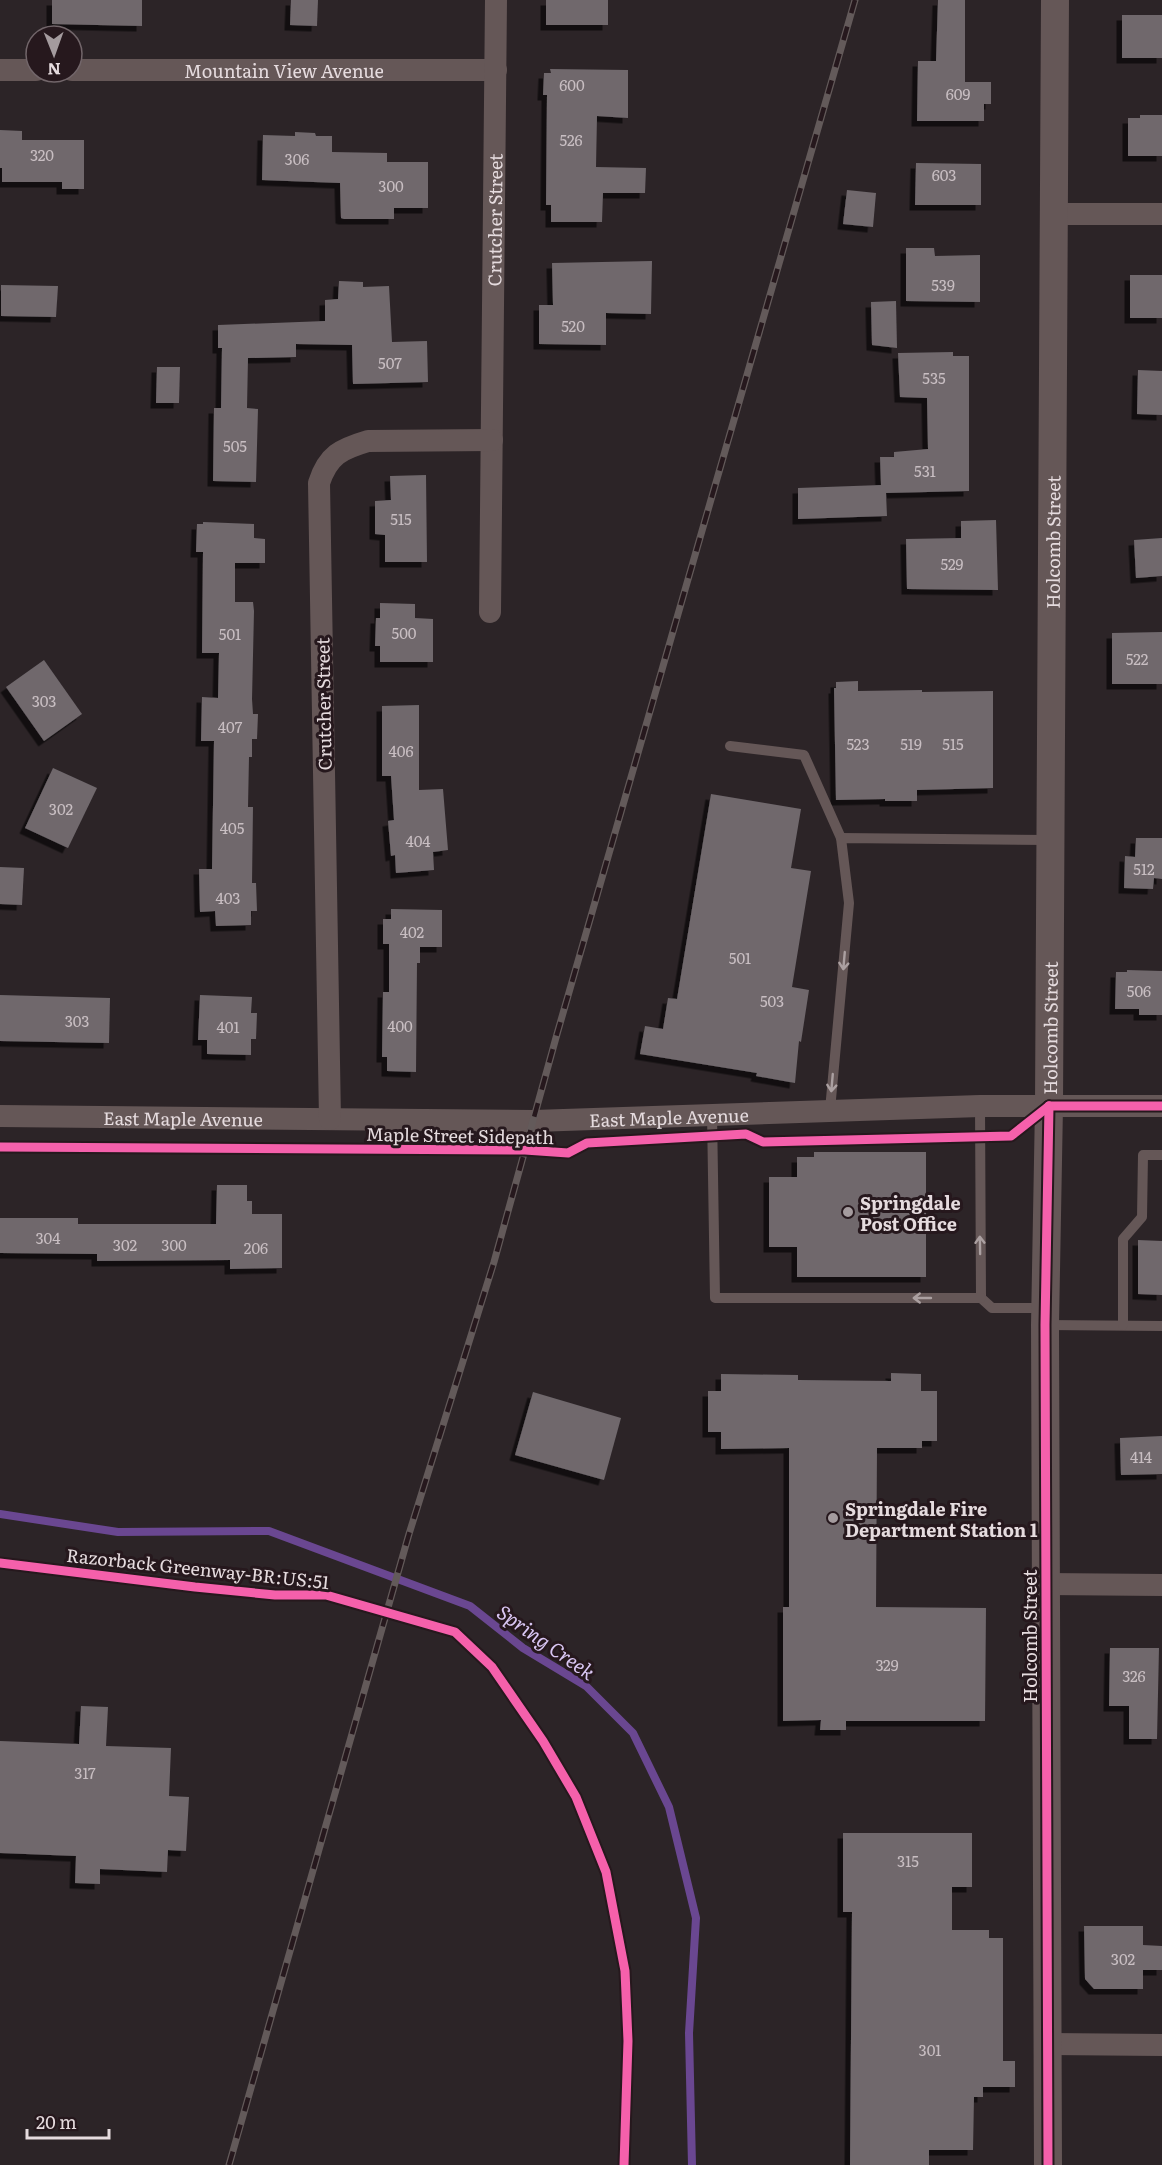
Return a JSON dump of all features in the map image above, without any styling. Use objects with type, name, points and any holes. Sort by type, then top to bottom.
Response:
[{"type":"street","name":"Crutcher Street","points":[[490,612],[496,0]]},
{"type":"street","name":"Holcomb Street","points":[[1048,2165],[1045,1317],[1049,1106],[1055,0]]},
{"type":"street","points":[[0,70],[24,70]]},
{"type":"street","name":"Mountain View Avenue","points":[[84,70],[496,70]]},
{"type":"street","points":[[1053,214],[1162,214]]},
{"type":"street","name":"Crutcher Street","points":[[330,1119],[319,483],[324,468],[335,454],[350,446],[368,441],[492,440]]},
{"type":"street","name":"East Maple Avenue","points":[[0,1116],[534,1121],[980,1106],[1162,1106]]},
{"type":"street","points":[[1045,1584],[1162,1585]]},
{"type":"street","points":[[1048,2044],[1162,2045]]},
{"type":"lane","points":[[730,746],[804,755],[841,838],[849,903],[830,1110]]},
{"type":"lane","points":[[841,838],[1049,840]]},
{"type":"lane","points":[[980,1106],[981,1298]]},
{"type":"lane","points":[[712,1114],[715,1298],[981,1298],[992,1308],[1045,1317],[1123,1325],[1162,1326]]},
{"type":"lane","points":[[1123,1325],[1123,1239],[1143,1216],[1143,1155],[1162,1155]]},
{"type":"building","points":[[52,0],[142,0],[142,26],[52,24]]},
{"type":"building","points":[[291,0],[318,0],[317,26],[290,25]]},
{"type":"building","points":[[546,0],[608,0],[608,25],[546,25]]},
{"type":"building","points":[[938,0],[965,0],[965,82],[991,82],[991,104],[984,104],[984,121],[917,121],[918,61],[936,61]]},
{"type":"building","points":[[1122,15],[1162,15],[1162,58],[1122,58]]},
{"type":"building","points":[[550,69],[628,70],[628,118],[597,116],[596,167],[646,168],[645,193],[603,193],[602,222],[551,222],[551,205],[546,205],[547,95],[543,95],[544,73],[551,73]]},
{"type":"building","points":[[1140,115],[1162,115],[1162,156],[1128,156],[1128,118],[1140,118]]},
{"type":"building","points":[[0,130],[22,131],[22,140],[84,140],[84,189],[62,189],[62,182],[2,182]]},
{"type":"building","points":[[295,132],[332,136],[332,152],[387,153],[387,162],[428,162],[428,208],[394,208],[394,219],[344,219],[341,218],[340,183],[262,180],[263,135],[295,136]]},
{"type":"building","points":[[916,163],[981,164],[981,205],[915,205]]},
{"type":"building","points":[[847,190],[876,193],[873,227],[843,224]]},
{"type":"building","points":[[906,248],[934,248],[935,256],[980,255],[980,302],[906,301]]},
{"type":"building","points":[[652,261],[651,314],[606,313],[606,345],[539,344],[539,305],[553,305],[552,263]]},
{"type":"building","points":[[1130,275],[1162,275],[1162,318],[1130,318]]},
{"type":"building","points":[[339,281],[363,282],[363,287],[389,286],[392,342],[427,341],[428,382],[353,384],[352,345],[296,344],[296,357],[248,358],[247,408],[258,409],[256,482],[213,481],[214,408],[221,408],[222,348],[218,348],[218,325],[325,321],[325,300],[338,299]]},
{"type":"building","points":[[1,285],[58,286],[56,317],[1,316]]},
{"type":"building","points":[[896,301],[897,348],[872,345],[871,302]]},
{"type":"building","points":[[953,352],[953,356],[969,356],[969,491],[886,493],[887,516],[798,519],[798,488],[881,485],[880,457],[894,457],[894,452],[928,449],[927,398],[900,397],[898,353]]},
{"type":"building","points":[[157,367],[180,367],[179,403],[156,403]]},
{"type":"building","points":[[1138,370],[1162,371],[1162,415],[1137,414]]},
{"type":"building","points":[[426,475],[427,562],[385,562],[385,535],[375,534],[375,501],[391,500],[390,476]]},
{"type":"building","points":[[996,520],[998,590],[907,589],[906,539],[961,538],[961,521]]},
{"type":"building","points":[[203,522],[254,524],[254,538],[265,539],[265,563],[235,563],[235,602],[253,602],[254,611],[252,699],[253,714],[258,714],[257,739],[252,739],[252,757],[249,757],[248,807],[253,807],[252,883],[256,883],[257,911],[251,911],[251,925],[216,926],[215,911],[200,912],[199,869],[212,869],[214,741],[201,741],[202,697],[218,698],[219,653],[202,653],[203,552],[196,552],[197,524],[203,524]]},
{"type":"building","points":[[1162,538],[1162,576],[1136,578],[1134,540]]},
{"type":"building","points":[[380,603],[415,604],[415,618],[433,619],[433,662],[380,662],[380,646],[375,646],[376,618],[380,618]]},
{"type":"building","points":[[1162,632],[1162,684],[1112,684],[1112,633]]},
{"type":"building","points":[[44,660],[82,714],[44,741],[6,687]]},
{"type":"building","points":[[858,681],[858,691],[993,691],[993,788],[917,790],[917,801],[836,800],[834,688],[836,688],[836,682]]},
{"type":"building","points":[[419,705],[419,790],[443,789],[448,850],[433,852],[434,870],[396,873],[395,855],[391,856],[388,821],[394,820],[391,776],[382,776],[382,706]]},
{"type":"building","points":[[53,768],[97,788],[68,848],[25,828]]},
{"type":"building","points":[[711,794],[801,809],[791,868],[811,871],[792,987],[809,990],[801,1042],[799,1041],[795,1083],[756,1076],[757,1073],[640,1054],[645,1026],[663,1029],[668,998],[677,999]]},
{"type":"building","points":[[1136,838],[1162,838],[1162,879],[1154,878],[1153,889],[1124,888],[1125,856],[1135,857]]},
{"type":"building","points":[[0,867],[24,868],[22,905],[0,904]]},
{"type":"building","points":[[391,909],[442,910],[442,947],[420,947],[420,963],[417,963],[416,1072],[387,1071],[387,1057],[382,1057],[383,992],[389,992],[389,944],[383,944],[383,919],[391,919]]},
{"type":"building","points":[[1127,970],[1162,971],[1162,1015],[1139,1015],[1139,1009],[1115,1009],[1116,972],[1127,972]]},
{"type":"building","points":[[0,995],[110,998],[109,1043],[0,1041]]},
{"type":"building","points":[[200,995],[252,997],[251,1013],[257,1013],[256,1039],[251,1039],[251,1055],[207,1054],[207,1040],[198,1040]]},
{"type":"building","name":"Springdale Post Office","points":[[814,1152],[926,1152],[926,1277],[797,1277],[797,1247],[769,1247],[769,1177],[797,1177],[797,1157],[814,1157]]},
{"type":"building","points":[[217,1185],[247,1185],[247,1201],[252,1201],[252,1214],[282,1214],[282,1268],[230,1269],[230,1260],[97,1261],[97,1254],[0,1253],[0,1218],[78,1218],[78,1224],[216,1224]]},
{"type":"building","points":[[1138,1240],[1162,1241],[1162,1295],[1138,1294]]},
{"type":"building","points":[[891,1373],[921,1374],[921,1391],[937,1391],[937,1441],[922,1441],[922,1448],[877,1448],[876,1607],[986,1608],[985,1721],[846,1721],[846,1730],[820,1730],[821,1720],[783,1721],[783,1607],[789,1607],[789,1448],[721,1449],[721,1432],[708,1432],[708,1391],[721,1391],[721,1374],[798,1375],[798,1380],[891,1381]]},
{"type":"building","points":[[533,1392],[621,1418],[604,1480],[515,1455]]},
{"type":"building","points":[[1162,1436],[1162,1474],[1121,1475],[1120,1438]]},
{"type":"building","points":[[1110,1648],[1159,1648],[1157,1739],[1129,1739],[1129,1706],[1109,1706]]},
{"type":"building","points":[[81,1706],[108,1707],[106,1746],[171,1748],[169,1796],[189,1797],[186,1851],[168,1850],[167,1872],[100,1869],[100,1884],[75,1883],[76,1856],[0,1853],[0,1741],[79,1744]]},
{"type":"building","points":[[843,1833],[972,1833],[972,1887],[952,1887],[952,1930],[989,1930],[989,1938],[1003,1938],[1003,2061],[1015,2061],[1015,2087],[983,2087],[983,2097],[974,2097],[973,2150],[929,2150],[929,2165],[850,2165],[852,1912],[843,1912]]},
{"type":"building","points":[[1084,1926],[1143,1926],[1143,1945],[1162,1946],[1162,1970],[1143,1970],[1143,1989],[1094,1989],[1085,1979]]},
{"type":"waterway","name":"Spring Creek","points":[[0,1514],[118,1532],[269,1531],[470,1606],[523,1648],[586,1686],[633,1733],[669,1807],[696,1918],[689,2033],[692,2165]]},
{"type":"railway","points":[[229,2165],[409,1534],[494,1262],[557,1034],[855,0]]},
{"type":"cycle path","points":[[1049,1106],[1162,1106]]},
{"type":"cycle path","name":"Maple Street Sidepath","points":[[0,1147],[525,1150],[568,1153],[587,1143],[746,1134],[763,1142],[1011,1136],[1049,1106]]},
{"type":"cycle path","points":[[1048,2165],[1045,1325],[1049,1106]]},
{"type":"cycle path","name":"Razorback Greenway-BR:US:51","points":[[0,1563],[275,1595],[326,1595],[455,1632],[492,1667],[543,1741],[576,1797],[606,1872],[625,1971],[628,2041],[624,2165]]},
{"type":"place","name":"Springdale Post Office","points":[[848,1212]]},
{"type":"place","name":"Springdale Fire Department Station 1","points":[[833,1518]]}]
